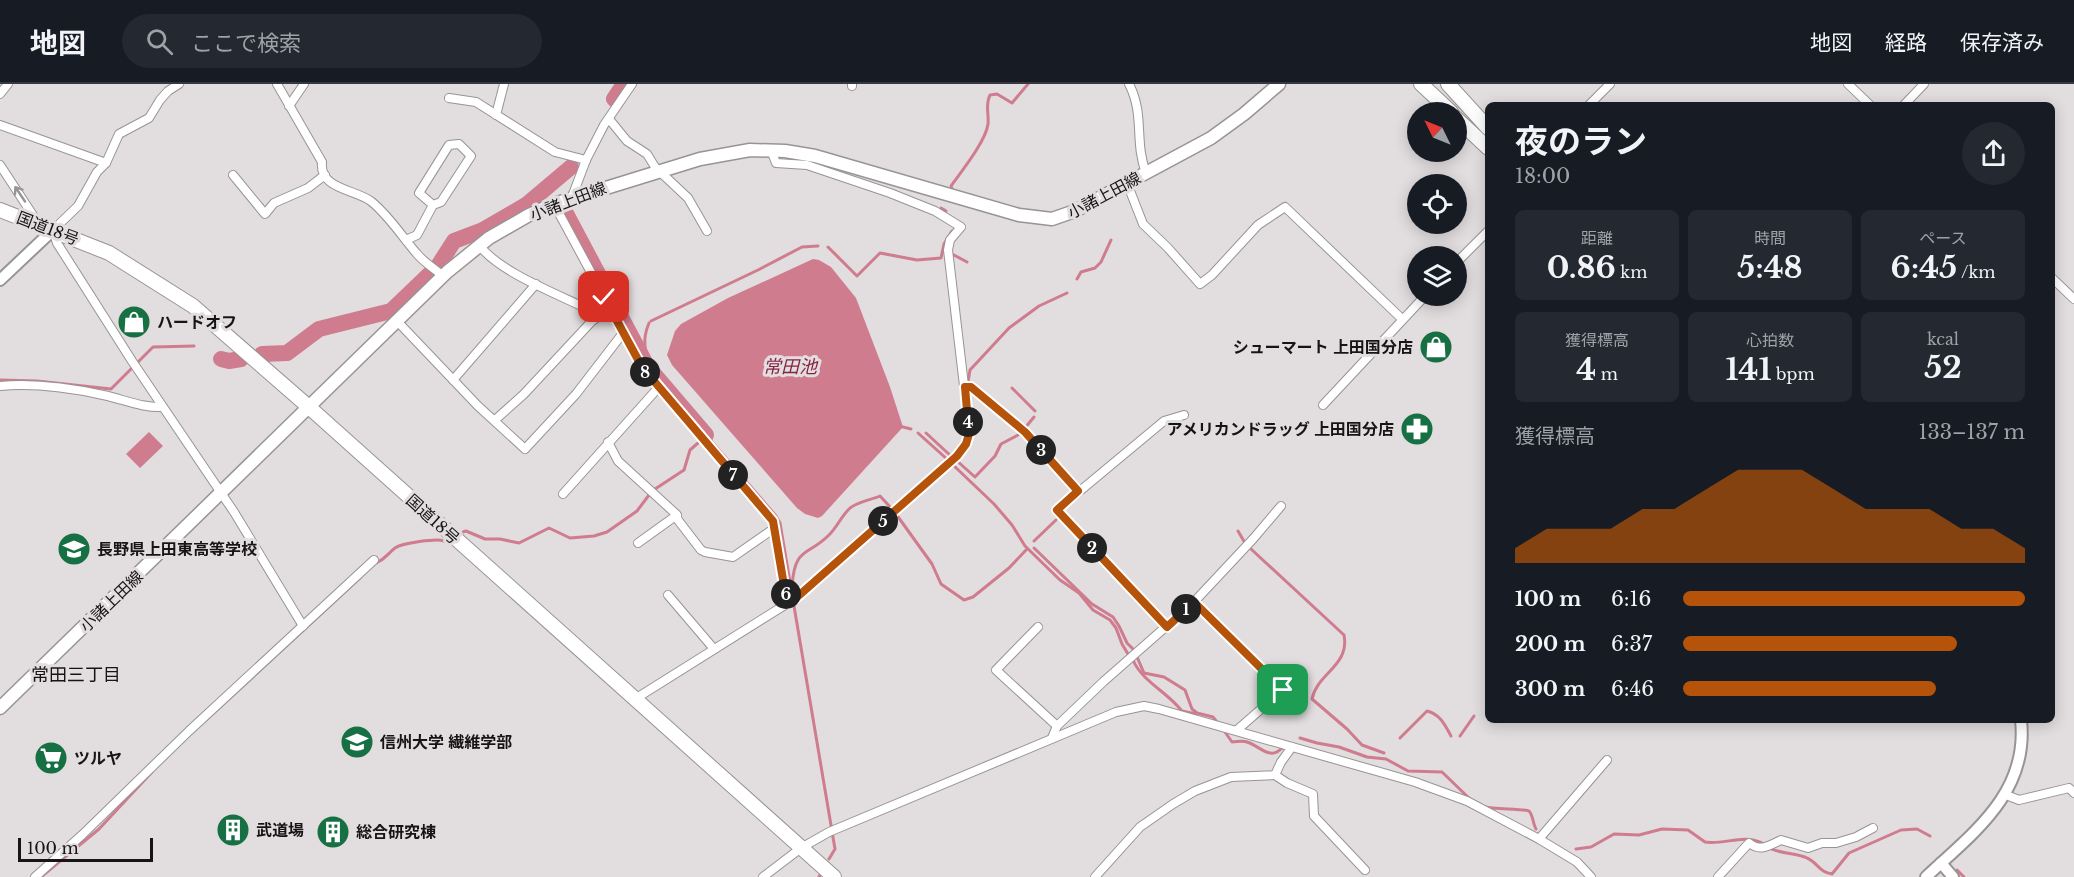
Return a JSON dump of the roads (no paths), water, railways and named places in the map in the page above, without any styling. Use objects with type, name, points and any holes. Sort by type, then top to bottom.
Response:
[{"type":"highway","points":[[1421,84],[1440,102]]},
{"type":"highway","points":[[1448,84],[1485,125]]},
{"type":"highway","points":[[1467,128],[1485,145]]},
{"type":"highway","name":"国道18号","points":[[0,210],[109,253],[193,306],[834,877]]},
{"type":"main road","name":"小諸上田線","points":[[0,708],[443,276],[479,245],[521,220],[572,197],[717,155],[750,150],[771,150],[815,156],[1019,215],[1052,219],[1065,216],[1219,133],[1279,84]]},
{"type":"street","points":[[0,94],[8,84]]},
{"type":"street","points":[[0,280],[78,206],[97,172],[106,163],[118,134],[148,118],[168,91],[179,84]]},
{"type":"street","points":[[277,84],[322,162],[321,169],[325,175],[338,187],[371,201],[420,258],[443,276]]},
{"type":"street","points":[[289,106],[304,84]]},
{"type":"street","points":[[496,115],[504,84]]},
{"type":"street","points":[[572,197],[586,160],[632,84]]},
{"type":"street","points":[[1129,84],[1138,106],[1139,154],[1146,173]]},
{"type":"street","points":[[1592,102],[1610,84]]},
{"type":"street","points":[[1848,84],[1867,102]]},
{"type":"street","points":[[1907,102],[1924,84]]},
{"type":"street","points":[[449,98],[476,102],[555,152],[586,160]]},
{"type":"street","points":[[609,119],[629,142],[647,154],[659,171],[688,198],[707,231]]},
{"type":"street","points":[[0,125],[106,163]]},
{"type":"street","points":[[406,240],[417,235],[433,205],[441,202],[471,156],[459,144],[449,145],[419,193],[433,205]]},
{"type":"street","points":[[635,699],[791,601],[957,456],[966,444],[969,434],[948,250],[953,236],[961,227],[935,211],[890,193],[807,165],[776,163],[771,150]]},
{"type":"street","points":[[0,165],[39,224]]},
{"type":"street","points":[[233,175],[265,214],[274,203],[308,188],[325,175]]},
{"type":"street","points":[[1127,183],[1143,224],[1200,284],[1258,225],[1286,207],[1402,319]]},
{"type":"street","points":[[554,204],[639,363],[771,518],[776,527],[791,601]]},
{"type":"street","points":[[53,230],[57,243],[162,407],[234,512],[303,626]]},
{"type":"street","points":[[1467,252],[1485,234]]},
{"type":"street","points":[[479,245],[491,258],[536,284],[592,311],[602,313]]},
{"type":"street","points":[[2055,281],[2074,299]]},
{"type":"street","points":[[453,380],[536,284]]},
{"type":"street","points":[[1323,405],[1415,306]]},
{"type":"street","points":[[495,420],[524,394],[591,322],[610,309]]},
{"type":"street","points":[[397,321],[453,380],[521,446],[526,448],[576,393],[623,333]]},
{"type":"street","points":[[0,386],[64,389],[102,394],[149,407],[162,407]]},
{"type":"street","points":[[965,387],[974,389],[1025,432],[1078,491]]},
{"type":"street","points":[[563,494],[658,388]]},
{"type":"street","points":[[1167,627],[1057,510],[1164,421],[1184,415]]},
{"type":"street","points":[[608,442],[618,461],[676,515],[701,550],[732,557],[776,527]]},
{"type":"street","points":[[1052,738],[1057,726],[1194,602],[1281,506]]},
{"type":"street","points":[[638,543],[676,515]]},
{"type":"street","points":[[35,877],[82,836],[189,731],[352,583],[374,560]]},
{"type":"street","points":[[668,595],[714,649]]},
{"type":"street","points":[[1194,602],[1283,690],[1237,730]]},
{"type":"street","points":[[1038,627],[996,669],[1057,726]]},
{"type":"street","points":[[763,877],[801,848],[832,831],[1116,712],[1144,706],[1159,708],[1415,782],[1467,801],[1539,838],[1577,862],[1591,877]]},
{"type":"street","points":[[1926,877],[1984,822],[2006,795],[2018,764],[2021,723]]},
{"type":"street","points":[[1275,775],[1292,747]]},
{"type":"street","points":[[1539,838],[1607,760]]},
{"type":"street","points":[[1095,877],[1140,826],[1188,795],[1231,777],[1275,775],[1313,794],[1314,816],[1365,870]]},
{"type":"street","points":[[2006,795],[2019,800],[2069,788],[2074,793]]},
{"type":"street","points":[[1718,877],[1749,843],[1755,848],[1764,848],[1781,840],[1808,848],[1856,837],[1873,828]]},
{"type":"street","points":[[1941,863],[1953,877]]},
{"type":"water","name":"常田池","points":[[813,259],[831,267],[856,298],[903,427],[818,518],[805,514],[797,508],[672,365],[667,355],[675,331],[681,324],[728,298]]},
{"type":"water","points":[[149,432],[163,446],[140,468],[126,454]]},
{"type":"waterway","points":[[614,99],[624,84]]},
{"type":"waterway","points":[[953,191],[951,186],[983,139],[988,124],[990,95],[997,94],[1012,103],[1028,84]]},
{"type":"waterway","points":[[262,354],[287,353],[319,329],[391,311],[438,266],[454,241],[483,230],[526,205],[571,167]]},
{"type":"waterway","points":[[562,206],[647,366],[706,435]]},
{"type":"waterway","points":[[941,208],[946,211]]},
{"type":"waterway","points":[[828,247],[857,276],[880,253],[917,260],[941,258],[944,244],[952,231]]},
{"type":"waterway","points":[[1077,279],[1081,272],[1095,268],[1101,262],[1111,240]]},
{"type":"waterway","points":[[651,321],[802,247],[818,246]]},
{"type":"waterway","points":[[952,254],[967,262]]},
{"type":"waterway","points":[[968,382],[970,370],[1009,328],[1039,306],[1067,293]]},
{"type":"waterway","points":[[649,323],[645,343],[654,375]]},
{"type":"waterway","points":[[0,380],[37,381],[111,389],[153,347],[194,346]]},
{"type":"waterway","points":[[221,359],[229,361],[241,359]]},
{"type":"waterway","points":[[1012,388],[1035,411]]},
{"type":"waterway","points":[[1025,428],[1034,417]]},
{"type":"waterway","points":[[903,427],[911,429]]},
{"type":"waterway","points":[[918,433],[948,460]]},
{"type":"waterway","points":[[926,433],[952,457]]},
{"type":"waterway","points":[[706,435],[780,523],[835,849],[829,859]]},
{"type":"waterway","points":[[956,460],[975,477],[995,456],[1001,444],[1018,435]]},
{"type":"waterway","points":[[463,532],[466,531],[485,539],[519,543],[549,528],[570,538],[594,536],[607,532],[637,511],[652,491],[684,470],[690,450],[698,443]]},
{"type":"waterway","points":[[952,464],[994,504],[1012,525],[1025,546],[1060,580],[1079,593],[1093,610],[1110,620],[1128,654]]},
{"type":"waterway","points":[[792,586],[799,558],[829,535],[852,507],[880,496],[892,509]]},
{"type":"waterway","points":[[896,514],[932,564],[941,584],[964,600],[973,597],[1009,568],[1026,550]]},
{"type":"waterway","points":[[1034,541],[1056,520]]},
{"type":"waterway","points":[[1238,531],[1245,543]]},
{"type":"waterway","points":[[376,563],[399,546],[427,541],[444,541]]},
{"type":"waterway","points":[[1034,548],[1092,604],[1113,617],[1127,643],[1133,649]]},
{"type":"waterway","points":[[1251,549],[1344,635],[1345,646],[1342,654],[1320,682],[1312,699],[1362,745],[1384,753]]},
{"type":"waterway","points":[[206,720],[360,578]]},
{"type":"waterway","points":[[1137,657],[1144,673],[1164,677],[1185,690],[1192,709],[1197,713],[1213,717],[1217,722]]},
{"type":"waterway","points":[[1133,660],[1142,674],[1181,710]]},
{"type":"waterway","points":[[1182,711],[1196,714]]},
{"type":"waterway","points":[[1400,738],[1427,711],[1439,717],[1451,736]]},
{"type":"waterway","points":[[1460,736],[1474,716]]},
{"type":"waterway","points":[[1225,732],[1232,742],[1245,741],[1269,753],[1278,752],[1282,748]]},
{"type":"waterway","points":[[1300,738],[1339,747],[1367,757],[1386,759],[1408,771],[1442,772],[1469,798]]},
{"type":"waterway","points":[[41,877],[99,829],[152,772]]},
{"type":"waterway","points":[[1485,807],[1529,811],[1536,829]]},
{"type":"waterway","points":[[1576,849],[1591,847],[1614,834],[1639,835],[1662,829],[1688,830],[1705,842],[1750,839],[1764,844]]},
{"type":"waterway","points":[[1769,848],[1807,858],[1824,872],[1832,874],[1849,853],[1901,830],[1917,829],[1930,836]]},
{"type":"waterway","points":[[1957,870],[1964,877]]},
{"type":"place","name":"ハードオフ","points":[[134,322]]},
{"type":"place","name":"シューマート 上田国分店","points":[[1436,347]]},
{"type":"place","name":"アメリカンドラッグ 上田国分店","points":[[1417,429]]},
{"type":"place","name":"長野県上田東高等学校","points":[[74,549]]},
{"type":"place","name":"信州大学 繊維学部","points":[[357,742]]},
{"type":"place","name":"ツルヤ","points":[[51,758]]},
{"type":"place","name":"武道場","points":[[233,830]]},
{"type":"place","name":"総合研究棟","points":[[333,832]]},
{"type":"district","name":"常田三丁目","points":[[76,675]]}]
